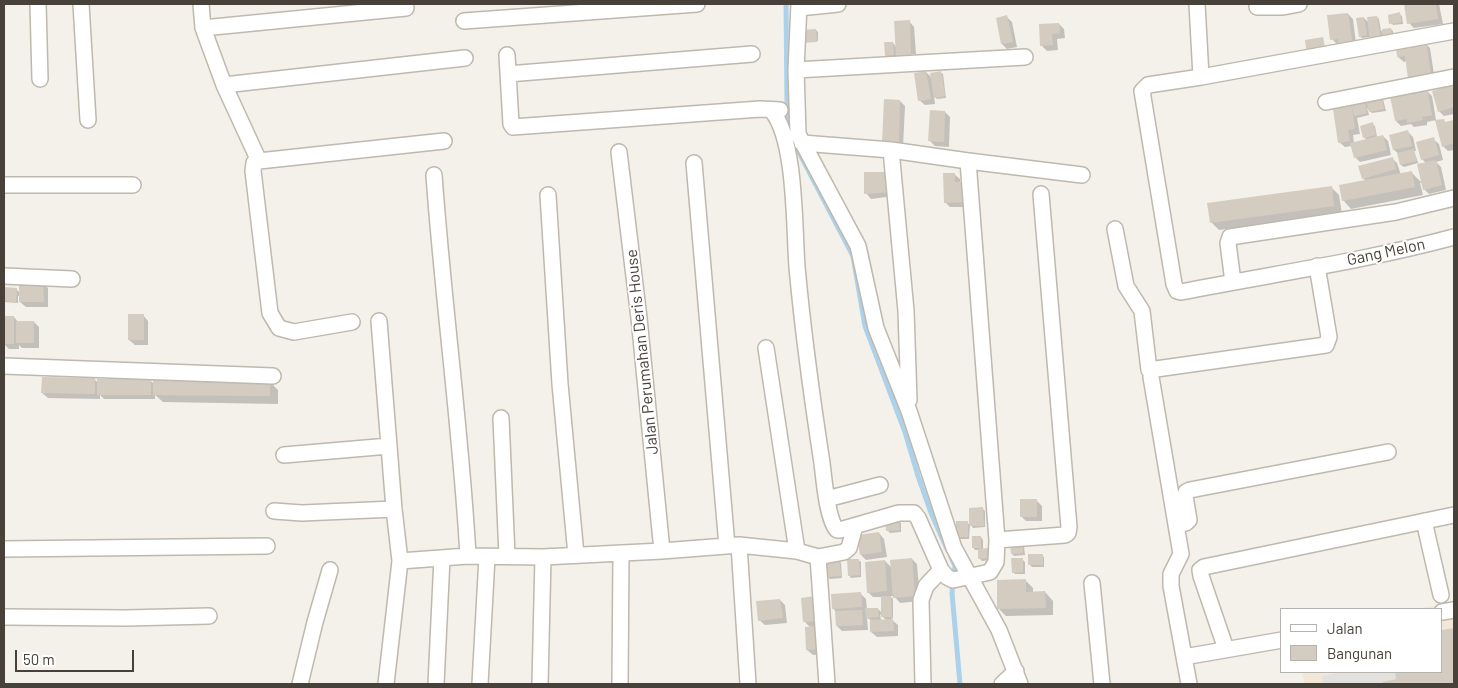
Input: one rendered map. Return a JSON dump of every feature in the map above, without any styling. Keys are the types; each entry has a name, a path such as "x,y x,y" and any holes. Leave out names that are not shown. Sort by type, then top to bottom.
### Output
{"street":[{"path":"38,4 40,79"},
{"path":"81,4 88,120"},
{"path":"201,4 203,28 224,85 259,161"},
{"path":"464,21 697,4"},
{"path":"838,4 799,6 796,70 798,134 858,246 876,328 910,411 954,548 958,576"},
{"path":"1197,4 1201,77"},
{"path":"1257,7 1283,7 1299,4"},
{"path":"203,28 406,8"},
{"name":"Gang Melon","path":"1454,31 1148,85 1143,89 1142,94 1177,291 1181,292 1317,266 1429,244 1454,237"},
{"path":"508,74 752,54"},
{"path":"507,55 511,124 518,128 760,109 796,110"},
{"path":"796,70 1026,57"},
{"path":"224,85 466,58"},
{"path":"1326,102 1454,77"},
{"path":"774,110 783,133 789,161 797,266 810,388 827,499 834,526 837,530 899,513 914,513 999,630 1018,678 1002,684"},
{"path":"352,322 294,332 279,328 270,313 253,171 254,163 444,141"},
{"path":"802,143 892,150 968,162 1082,175"},
{"path":"892,150 906,311 910,411"},
{"name":"Jalan Perumahan Deris House","path":"619,152 639,318 662,551"},
{"path":"923,684 921,600 926,586 958,576 985,574 993,569 996,562 997,540 968,162"},
{"path":"694,163 748,684"},
{"path":"434,175 439,248 463,485 468,556"},
{"path":"4,185 133,185"},
{"path":"997,540 1065,535 1068,533 1069,527 1041,194"},
{"path":"548,195 560,384 576,555"},
{"path":"1233,282 1228,244 1230,237 1396,212 1454,198"},
{"path":"1115,229 1126,286 1142,311 1149,370 1326,345 1329,337 1317,266"},
{"path":"4,276 72,279"},
{"path":"379,321 400,561 386,684"},
{"path":"766,348 797,551"},
{"path":"4,366 273,376"},
{"path":"1151,377 1181,554 1171,574 1171,586 1189,684"},
{"path":"501,418 508,556"},
{"path":"284,456 389,446"},
{"path":"1176,525 1186,523 1189,520 1185,496 1186,492 1190,490 1388,452"},
{"path":"827,499 880,485"},
{"path":"274,511 302,513 394,509"},
{"path":"1226,649 1201,576 1200,570 1204,567 1454,515"},
{"path":"1424,521 1440,595"},
{"path":"400,561 468,556 544,557 733,545 797,551 818,557 844,552 849,548 856,526"},
{"path":"4,549 267,546"},
{"path":"620,684 621,553"},
{"path":"480,684 487,557"},
{"path":"540,684 544,557"},
{"path":"818,557 827,684"},
{"path":"436,684 442,558"},
{"path":"300,684 314,622 330,570"},
{"path":"1092,582 1102,684"},
{"path":"4,617 126,618 209,616"},
{"path":"1184,657 1280,640"}],"shaded area":[{"path":"1454,602 1454,684 1305,684 1302,673 1443,673 1443,608 1421,608"},
{"path":"1338,673 1395,673 1396,679 1383,682 1383,684 1323,684 1322,676"}],"building":[{"path":"1404,4 1436,4 1438,19 1407,24"},
{"path":"1400,12 1402,22 1389,24 1388,15"},
{"path":"1348,13 1353,47 1339,49 1338,39 1330,40 1327,15"},
{"path":"1007,15 1013,42 1001,44 996,18"},
{"path":"1377,16 1381,41 1370,42 1367,17"},
{"path":"1364,17 1367,35 1359,37 1356,18"},
{"path":"910,20 911,56 896,56 894,21"},
{"path":"1059,23 1060,33 1052,34 1053,45 1040,46 1039,24"},
{"path":"1391,28 1393,39 1383,41 1382,29"},
{"path":"816,29 817,42 802,43 801,30"},
{"path":"1323,37 1326,52 1307,55 1305,40"},
{"path":"1426,41 1431,76 1408,79 1405,56 1397,57 1396,46"},
{"path":"884,42 893,42 894,55 885,56"},
{"path":"926,71 931,99 918,101 914,73"},
{"path":"941,71 945,96 934,98 930,73"},
{"path":"1452,85 1454,107 1438,112 1432,91"},
{"path":"1427,89 1432,115 1422,117 1423,120 1407,123 1407,119 1395,121 1390,96"},
{"path":"1381,95 1384,109 1369,112 1366,99"},
{"path":"1364,98 1367,113 1354,116 1351,101"},
{"path":"884,99 900,100 899,142 882,142"},
{"path":"1351,102 1355,129 1348,130 1350,141 1338,143 1333,109 1339,108 1339,104"},
{"path":"930,110 945,111 944,142 928,141"},
{"path":"1444,119 1445,122 1454,120 1454,143 1442,147 1435,120"},
{"path":"1373,122 1376,135 1363,138 1360,126"},
{"path":"1408,130 1412,146 1393,150 1389,135"},
{"path":"1383,135 1387,150 1354,158 1350,143"},
{"path":"1434,137 1439,155 1421,160 1416,142"},
{"path":"1414,149 1417,161 1400,165 1397,153"},
{"path":"1393,157 1396,169 1362,179 1358,166"},
{"path":"1436,160 1442,185 1423,190 1417,164"},
{"path":"1412,171 1415,187 1342,201 1339,185"},
{"path":"864,172 889,172 889,192 864,194"},
{"path":"943,173 955,173 955,182 962,182 963,202 944,203"},
{"path":"1332,186 1334,206 1210,223 1207,203"},
{"path":"19,282 43,282 44,302 19,302"},
{"path":"4,287 17,288 16,302 4,301"},
{"path":"128,314 144,314 144,340 128,340"},
{"path":"4,316 14,316 14,344 4,344"},
{"path":"16,321 34,321 34,343 16,343"},
{"path":"42,377 95,378 95,394 41,393"},
{"path":"97,379 151,379 151,395 97,395"},
{"path":"153,379 270,381 270,396 153,395"},
{"path":"1020,499 1037,499 1037,517 1020,517"},
{"path":"983,507 984,526 969,526 969,508"},
{"path":"899,520 900,530 886,531 885,521"},
{"path":"956,521 968,521 968,537 956,537"},
{"path":"879,532 882,552 860,555 857,535"},
{"path":"972,536 981,536 981,548 972,548"},
{"path":"1022,542 1023,553 1011,554 1010,543"},
{"path":"988,548 988,558 978,559 978,549"},
{"path":"1028,554 1043,554 1043,565 1028,565"},
{"path":"912,558 915,596 893,598 890,560"},
{"path":"1011,558 1023,558 1023,572 1012,573"},
{"path":"839,559 841,576 826,577 824,561"},
{"path":"847,559 859,559 860,575 848,576"},
{"path":"885,560 887,591 867,593 865,562"},
{"path":"1026,579 1026,592 1045,591 1046,608 997,609 997,580"},
{"path":"861,592 862,607 832,609 831,594"},
{"path":"815,596 817,621 803,622 801,598"},
{"path":"881,596 891,596 892,617 881,617"},
{"path":"780,599 783,618 758,621 756,601"},
{"path":"865,608 878,608 879,617 866,618"},
{"path":"862,610 863,625 836,626 835,611"},
{"path":"893,619 894,631 870,632 870,620"},
{"path":"818,626 819,649 806,650 805,627"},
{"path":"1454,628 1454,684 1383,684 1383,682 1396,679 1395,673 1443,673 1443,630"}],"waterway":[{"path":"786,4 787,106 791,137 853,256 865,326 905,432 931,513 947,549"},
{"path":"951,557 955,566 952,593 960,684"}]}
